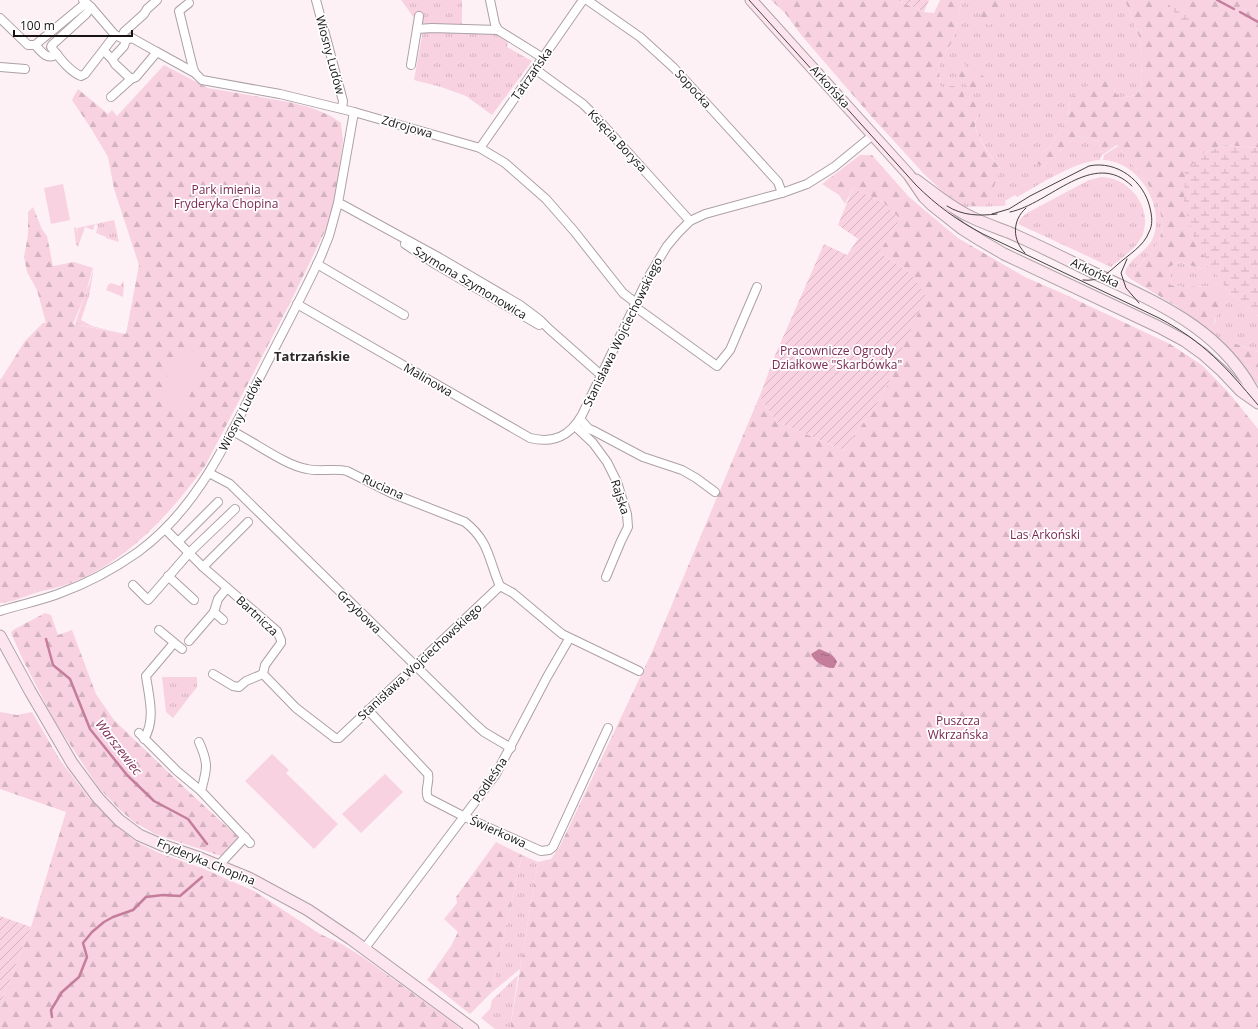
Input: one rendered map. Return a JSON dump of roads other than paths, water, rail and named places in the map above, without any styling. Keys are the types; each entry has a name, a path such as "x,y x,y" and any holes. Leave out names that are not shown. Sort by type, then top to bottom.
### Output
{"street":[{"path":"86,3 86,14 51,47 72,71 81,76 85,74 104,51 121,38 124,32 144,14 156,0"},
{"name":"Wiosny Ludów","path":"316,0 343,101 342,109"},
{"path":"490,0 495,24 498,30"},
{"name":"Tatrzańska","path":"480,148 584,0"},
{"name":"Sopocka","path":"588,0 640,37 674,68 778,182 782,194"},
{"name":"Arkońska","path":"751,0 909,175 925,198 932,205 967,232 1000,251 1160,327 1181,339 1211,360 1241,391 1258,402"},
{"path":"86,3 121,38 124,46 112,59"},
{"path":"0,18 28,45 35,44 86,3"},
{"path":"189,3 179,11 195,73"},
{"path":"411,66 419,16"},
{"path":"417,29 498,30 543,58"},
{"name":"Zdrojowa","path":"121,38 132,38 195,73 206,82 250,88 342,109 480,148 505,163 546,199 574,231 623,293 635,304 717,366 730,350 757,287"},
{"path":"35,44 45,55 53,57 57,54"},
{"path":"104,51 131,79"},
{"path":"111,97 131,79 136,77 158,52"},
{"path":"0,67 25,69"},
{"name":"Księcia Borysa","path":"535,70 583,104 690,222"},
{"name":"Wiosny Ludów","path":"0,611 60,594 99,576 138,552 165,529 185,507 210,473 297,304 329,236 338,203 354,112"},
{"name":"Stanisława Wojciechowskiego","path":"564,435 578,422 649,276 663,252 678,233 690,222 709,212 782,194 807,184 834,167 873,135"},
{"name":"Arkońska","path":"909,175 950,206 965,214 1034,244 1156,302 1184,318 1210,339 1228,357 1250,384 1258,402"},
{"name":"Szymona Szymonowica","path":"338,203 393,232 404,243 435,264 549,329 601,375"},
{"path":"317,264 404,315"},
{"name":"Malinowa","path":"297,304 530,438 548,440 564,435"},
{"path":"578,422 643,457 682,470 715,492"},
{"name":"Rajska","path":"578,422 607,462 617,482 627,514 628,527 606,578"},
{"name":"Ruciana","path":"232,431 290,463 307,470 340,469 391,493 464,522 474,530 487,547 500,586"},
{"name":"Grzybowa","path":"210,473 230,484 474,723 484,732 511,748"},
{"path":"178,542 218,502"},
{"path":"133,585 148,600 189,553 235,509"},
{"path":"203,567 248,522"},
{"name":"Bartnicza","path":"165,529 203,567 277,631 281,640 279,647 265,665 263,674"},
{"path":"168,576 194,600"},
{"path":"500,586 513,593 556,631 569,639 639,671"},
{"name":"Stanisława Wojciechowskiego","path":"263,674 300,712 332,736 339,738 465,621 500,586"},
{"path":"189,641 214,612 218,600 227,588"},
{"path":"214,612 223,620"},
{"path":"159,630 182,649"},
{"name":"Podleśna","path":"365,948 496,774 511,748 540,690 569,639"},
{"name":"Fryderyka Chopina","path":"2,643 72,763 109,811 128,828 139,835 170,848 219,865 249,878 308,910 365,948 473,1029"},
{"path":"174,643 146,676 151,716 149,730 141,736 177,771 201,791 248,840 219,865"},
{"path":"213,674 233,686 239,687 246,681 263,674"},
{"name":"Świerkowa","path":"368,710 428,774 429,780 426,794 428,798 465,817 541,851 553,848 608,728"},
{"path":"200,742 206,756 207,764 201,791"}],"water":[{"path":"819,649 834,657 837,662 834,668 824,666 817,662 813,657 811,654"}],"waterway":[{"path":"1217,0 1234,9"},
{"path":"1240,12 1258,22"},
{"name":"Warszewiec","path":"46,639 53,665 70,679 90,729 127,775 154,801 188,819 207,844"},
{"name":"Warszewiec","path":"52,1017 51,1010 62,992 79,977 87,957 83,943 92,932 113,917 133,910 146,897 163,895 180,896 202,877"}],"tram line":[{"path":"749,0 916,185 939,206 965,224 983,234 1175,327 1189,336 1213,356 1258,405"},
{"path":"992,214 1009,209 1030,196 1089,166 1110,166 1128,175 1142,189 1147,198 1152,217 1152,223 1147,237 1140,246 1102,277 1093,280 1083,280"},
{"path":"1010,212 1025,207 1087,175 1102,173 1117,176 1132,186"},
{"path":"947,206 959,212 971,214 997,214"},
{"path":"1025,253 1018,242 1015,230 1018,218 1026,208"},
{"path":"1127,259 1121,273 1126,288 1139,303"}],"district":[{"name":"Tatrzańskie","path":"312,356"}],"park label":[{"name":"Park imienia Fryderyka Chopina","path":"226,197"},
{"name":"Pracownicze Ogrody Działkowe \"Skarbówka\"","path":"837,358"},
{"name":"Las Arkoński","path":"1045,535"},
{"name":"Puszcza Wkrzańska","path":"958,728"}]}
